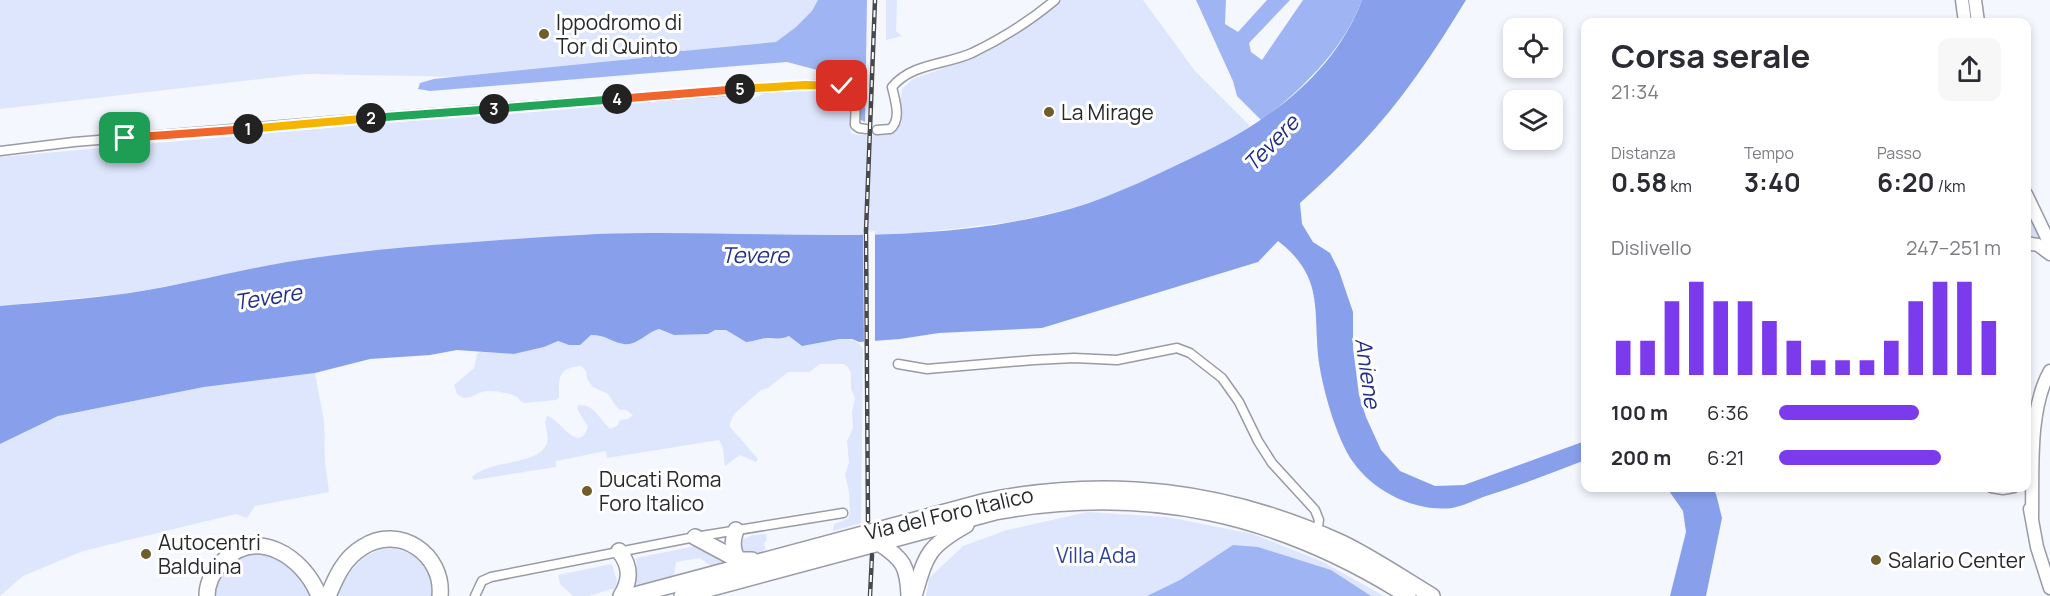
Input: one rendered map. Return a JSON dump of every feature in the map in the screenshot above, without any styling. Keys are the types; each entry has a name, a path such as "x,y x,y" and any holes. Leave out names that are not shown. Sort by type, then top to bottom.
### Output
{"highway":[{"name":"Via del Foro Italico","path":"631,596 986,501 1028,493 1092,488 1165,491 1200,497 1276,517 1317,532 1364,554 1432,596"},
{"name":"Via del Foro Italico","path":"682,596 984,515 1023,507 1083,501 1122,501 1185,508 1252,523 1291,536 1354,564 1408,596"},
{"path":"914,596 923,565 933,548 952,533 984,515"},
{"path":"736,530 733,542 738,560"},
{"path":"695,537 738,560 782,556"},
{"path":"328,596 338,573 351,556 369,543 389,540 406,543 427,554 439,575 440,596"},
{"path":"879,543 902,561 907,574 909,596"},
{"path":"207,596 210,580 222,562 239,550 257,546 275,549 291,557 307,574 319,596"},
{"path":"619,551 627,561 629,569 627,583 621,596"}],"main road":[{"path":"1962,0 1964,18"},
{"path":"1975,0 1977,18"},
{"path":"2031,199 2050,220"},
{"path":"2031,204 2050,244"},
{"path":"2031,244 2038,245 2050,254"},
{"path":"2032,517 2036,411 2041,389 2050,371"},
{"path":"2027,492 2037,547 2050,588"}],"street":[{"path":"877,130 890,129 895,125 892,87 900,78 910,71 953,60 990,44 1054,0"},
{"path":"0,151 74,142 805,85 852,88 856,95 855,125 866,129"},
{"path":"898,364 927,369 1074,358 1117,360 1177,348 1190,353 1222,378 1239,402 1272,464 1315,510 1319,520 1317,532"},
{"name":"Via del Foro Italico","path":"476,596 482,581 490,577 695,537 843,513"}],"green space":[{"name":"Ippodromo di Tor di Quinto","path":"0,0 857,0 853,50 468,77 305,74 0,109"},
{"path":"886,0 897,0 896,31 902,36 886,40"},
{"path":"1060,0 1143,0 1195,71 1251,127 1216,147 1121,192 1069,209 1011,222 916,233 848,236 587,234 419,246 290,262 131,293 0,306 0,157 519,111 734,95 754,98 765,93 802,90 845,94 849,103 852,134 880,134 897,130 902,89 913,79 981,55 1021,31"},
{"path":"2031,218 2041,241 2031,239"},
{"path":"659,329 670,334 708,334 715,330 726,330 749,342 764,338 782,339 789,336 807,344 846,339 859,344 863,349 861,523 833,531 834,524 848,519 850,512 845,474 849,463 847,441 853,428 852,412 855,398 851,389 851,373 843,364 820,364 809,372 788,372 768,388 761,390 734,414 730,427 758,459 756,462 740,455 725,466 719,440 607,458 606,451 556,461 556,467 474,480 472,477 489,468 522,460 539,453 547,443 547,416 574,437 579,438 584,435 588,427 577,409 578,405 584,405 593,410 610,429 617,426 620,420 628,419 633,415 626,410 618,409 608,394 593,387 587,379 586,371 581,366 563,372 559,398 556,400 524,403 517,397 490,391 463,398 457,394 454,385 474,368 477,354 480,352 514,354 558,341 569,345 591,335 629,344"},
{"path":"315,373 324,421 325,462 329,492 255,506 247,518 236,514 83,551 23,576 0,596 0,444 58,416 204,387"},
{"name":"Villa Ada","path":"1088,512 1167,517 1253,534 1323,562 1384,596 926,596 929,578 963,546 1007,530"},
{"path":"766,534 767,539 764,544 766,550 749,554 740,551 741,540 753,535"},
{"path":"700,545 718,555 722,564 711,566 700,558 676,562 674,576 634,587 637,571 636,558"},
{"path":"393,548 410,554 423,564 431,578 431,596 336,596 346,578 365,557 382,549"},
{"path":"251,550 289,560 312,596 213,596 218,579 226,568"},
{"path":"612,564 617,581 615,588 589,596 573,596 560,584 558,575"}],"shaded area":[{"path":"818,0 867,0 865,122 859,119 860,88 855,80 787,62 430,91 418,89 420,83 434,79 642,58 648,47 683,51 776,42 812,11"},
{"path":"1196,0 1226,0 1225,24 1238,32 1267,0 1290,0 1249,43 1251,52 1262,60 1303,0 1362,0 1344,36 1333,52 1307,81 1262,121 1237,96 1233,81"},
{"path":"1233,545 1258,547 1331,570 1371,596 1147,596 1180,580"}],"water":[{"name":"Tevere","path":"1362,0 1466,0 1430,57 1390,111 1353,152 1300,203 1302,224 1313,242 1330,253 1339,271 1353,312 1353,348 1359,395 1381,450 1400,471 1435,486 1464,485 1581,442 1581,462 1452,508 1424,507 1396,498 1384,491 1362,473 1353,462 1341,439 1322,381 1315,306 1309,279 1302,266 1278,241 1258,262 1042,328 939,333 859,342 852,339 840,339 802,346 789,336 746,342 726,330 715,330 708,334 674,335 659,329 629,344 591,335 580,345 569,345 558,341 514,354 457,350 430,355 370,359 315,373 204,387 58,416 0,444 0,306 130,293 287,262 432,245 623,233 861,235 914,233 966,229 1018,221 1070,209 1121,190 1204,152 1253,125 1298,91 1318,71 1336,49"},
{"path":"1670,492 1715,492 1716,494 1722,518 1706,596 1670,596 1686,532 1683,511"}],"pier":[{"path":"875,231 875,344 864,345 863,232"}],"railway":[{"path":"868,521 866,231 875,0"},
{"path":"870,596 872,555"}],"place":[{"name":"Ippodromo di Tor di Quinto","path":"544,34"},
{"name":"La Mirage","path":"1049,112"},
{"name":"Ducati Roma Foro Italico","path":"587,491"},
{"name":"Autocentri Balduina","path":"146,554"},
{"name":"Salario Center","path":"1876,560"}],"route":[{"path":"125,138 781,86 842,86"}],"water label":[{"name":"Aniene","path":"1368,373"}]}
